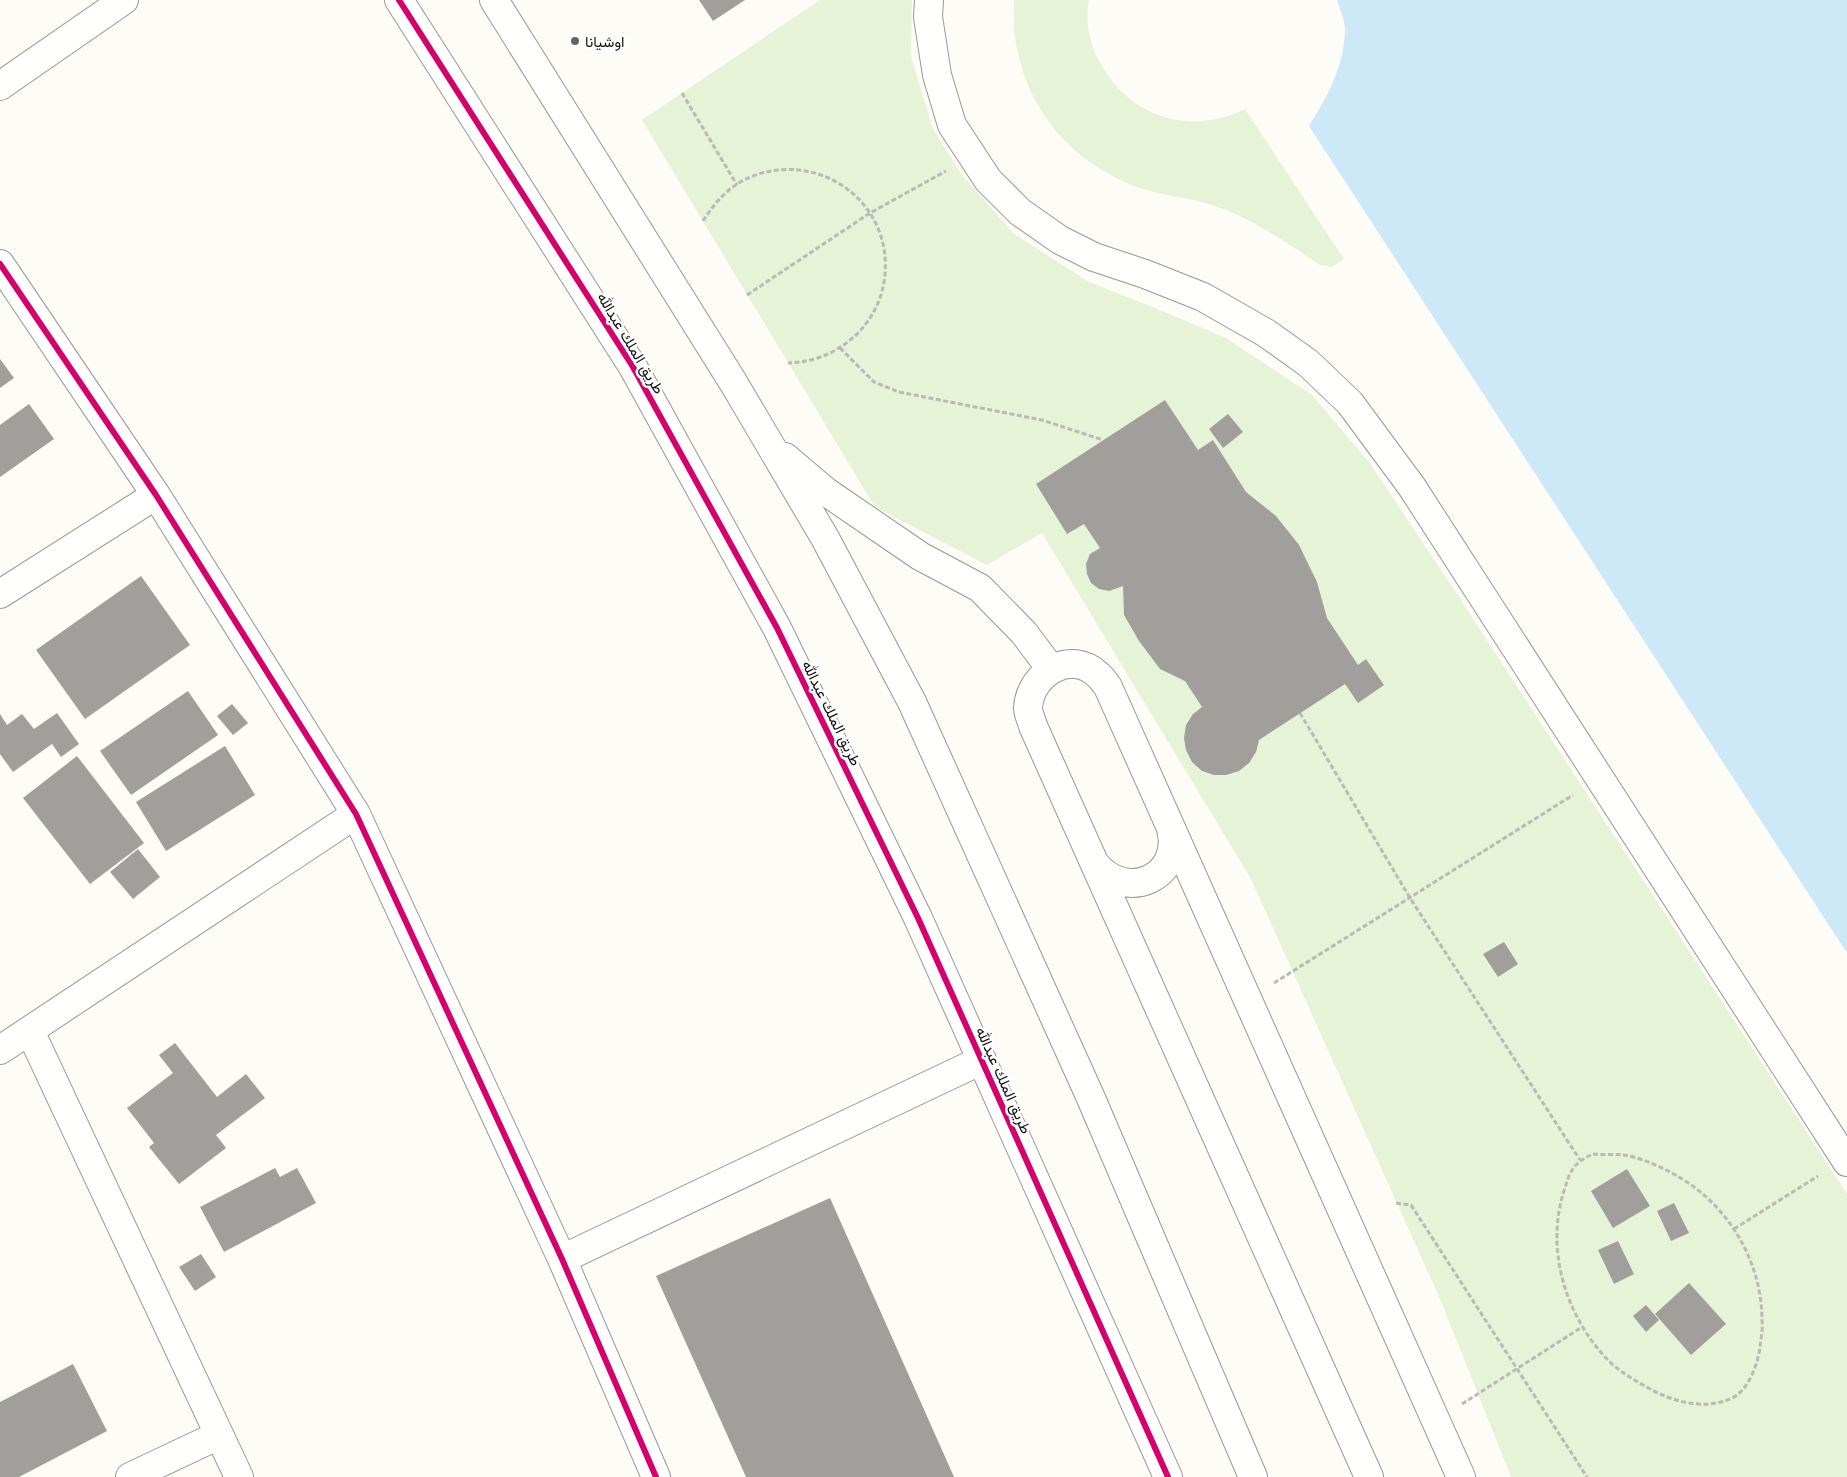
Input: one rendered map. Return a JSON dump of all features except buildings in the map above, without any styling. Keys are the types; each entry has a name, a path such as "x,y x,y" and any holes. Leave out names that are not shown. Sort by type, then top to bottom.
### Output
{"street":[{"path":"0,86 124,0"},
{"name":"طريق الملك عبدالله","path":"399,0 633,367 777,628 918,918 1168,1477"},
{"path":"494,0 728,374 825,538 912,702 1090,1096 1253,1477"},
{"path":"929,0 928,17 937,75 952,124 988,180 1020,212 1060,240 1094,257 1145,274 1203,297 1251,324 1308,363 1350,403 1412,487 1846,1160"},
{"path":"0,264 156,495 356,814 562,1259 656,1477"},
{"path":"769,443 826,491 912,550 980,588 1024,633 1051,669"},
{"path":"0,594 156,495"},
{"path":"1369,1477 1033,726 1028,710 1030,694 1038,679 1051,669 1067,664 1083,666 1098,674 1108,687 1171,828 1172,850 1175,862 1248,1000 1461,1477"},
{"path":"0,1050 356,814"},
{"path":"1093,861 1107,877 1122,884 1139,884 1154,877 1175,862"},
{"path":"30,1031 239,1477"},
{"path":"562,1259 982,1060"},
{"path":"130,1477 219,1435"}],"path":[{"path":"682,92 737,185"},
{"path":"747,295 870,213 973,157"},
{"path":"703,221 713,205 737,185 764,173 784,169 804,170 824,175 842,184 857,197 870,213 879,231 884,250 886,270 882,291 875,310 864,327 840,348 814,360 788,363"},
{"path":"840,348 874,382 899,392 1042,420 1103,440"},
{"path":"1300,713 1410,898 1580,1160"},
{"path":"1248,1000 1600,779"},
{"path":"1593,1154 1624,1155 1656,1165 1686,1180 1706,1196 1734,1229 1752,1264 1759,1288 1762,1321 1759,1354 1750,1380 1735,1397 1720,1403 1694,1405 1663,1395 1633,1380 1607,1359 1582,1327 1570,1304 1560,1272 1557,1239 1560,1205 1570,1173 1580,1160 1593,1154"},
{"path":"1734,1229 1846,1160"},
{"path":"1396,1203 1410,1205 1587,1477"},
{"path":"1436,1421 1582,1327"}],"green space":[{"path":"820,0 912,0 911,56 933,129 962,175 1014,234 1089,282 1226,338 1312,395 1369,462 1847,1194 1847,1477 1511,1477 1441,1301 1251,879 1042,533 987,565 875,507 642,120"},
{"path":"1014,0 1089,0 1087,15 1092,45 1110,79 1125,95 1142,107 1161,116 1181,121 1202,121 1224,117 1245,109 1344,259 1332,267 1320,265 1269,232 1229,211 1195,200 1134,186 1110,175 1089,161 1070,146 1054,128 1040,109 1029,87 1015,38"}],"water":[{"path":"1337,0 1847,0 1847,953 1309,126 1334,80 1342,56 1345,26"}],"cycle path":[{"path":"399,0 633,367 777,628 918,918 1168,1477"},
{"path":"0,264 156,495 356,814 562,1259 656,1477"}],"place":[{"name":"اوشيانا","path":"575,41"}]}
